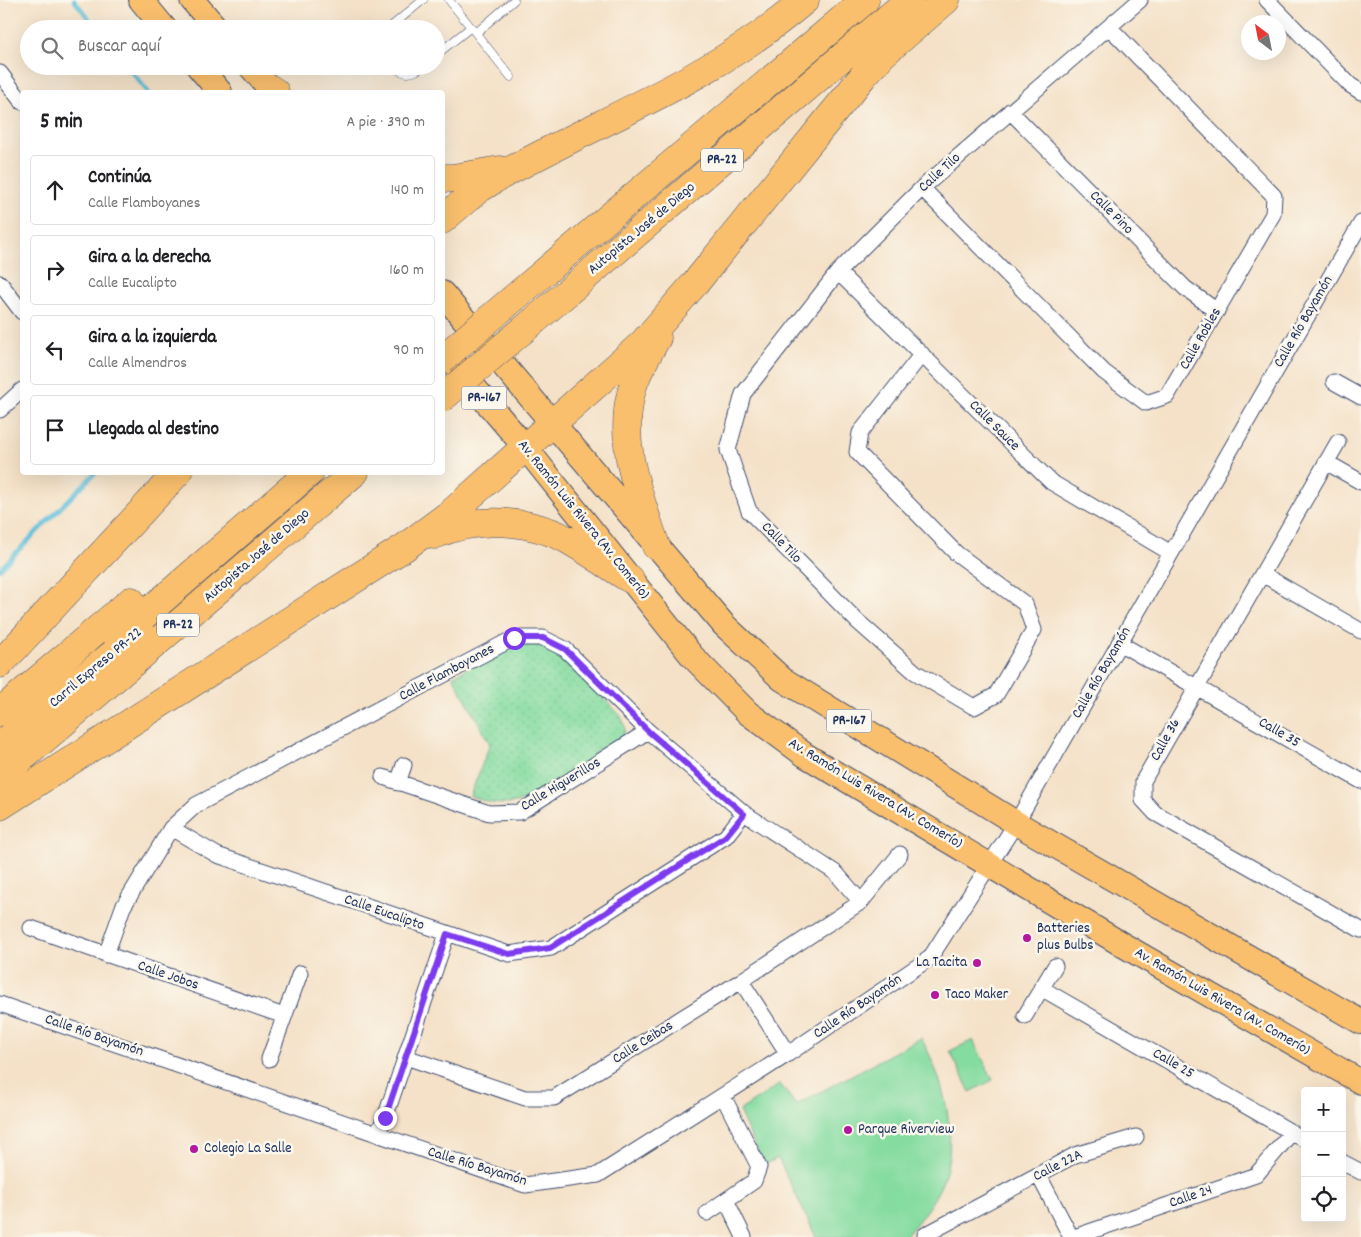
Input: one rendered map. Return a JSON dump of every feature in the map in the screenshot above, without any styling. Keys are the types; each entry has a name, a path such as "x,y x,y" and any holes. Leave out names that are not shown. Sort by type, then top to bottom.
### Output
{"highway":[{"path":"445,217 476,191 518,166 645,104 718,64 783,19 805,0"},
{"name":"Autopista José de Diego","path":"445,394 519,303 840,0"},
{"path":"445,374 519,303 866,0"},
{"path":"445,357 519,303 888,0"},
{"name":"Autopista José de Diego","path":"445,336 519,303 909,0"},
{"path":"0,806 405,547 451,513 551,422 643,343 864,74 883,54 946,0"},
{"path":"445,178 518,166"},
{"path":"656,546 635,481 628,451 626,424 633,386 671,311"},
{"path":"0,664 175,475"},
{"path":"0,712 279,475"},
{"name":"Carril Expreso PR-22","path":"0,745 78,672 307,475"},
{"name":"Carril Expreso PR-22","path":"0,745 82,681 326,475"},
{"name":"Autopista José de Diego","path":"0,777 352,475"},
{"path":"405,547 448,529 470,523 498,522 521,524 547,531 574,543 630,579"}],"main road":[{"path":"140,0 157,20"},
{"path":"192,0 209,20"},
{"path":"206,75 218,90"},
{"path":"258,75 271,90"},
{"name":"PR-167","path":"445,296 724,625 782,679 1016,823 1361,1022"},
{"name":"Av. Ramón Luis Rivera (Av. Comerío)","path":"445,354 525,447 692,656 748,713 805,754 1123,945 1361,1082"}],"street":[{"name":"Calle Tilo","path":"922,354 860,433 857,452 956,553 1025,604 1034,630 996,695 974,707 915,672 857,622 749,511 728,450 743,394 838,272 922,188 1140,0"},
{"path":"1267,0 1350,85 1361,92"},
{"name":"Calle Robles","path":"922,188 1104,372 1146,403 1167,396 1273,214 1274,196 1109,27"},
{"path":"0,74 20,99"},
{"name":"Calle Pino","path":"1010,111 1185,288 1217,311"},
{"name":"Calle Río Bayamón","path":"0,1004 525,1185 598,1175 788,1054 930,958 1016,823 1361,223"},
{"name":"Calle Sauce","path":"838,272 1052,482 1171,553"},
{"path":"0,283 20,309"},
{"path":"1334,382 1361,397"},
{"path":"0,410 20,392"},
{"name":"Calle 36","path":"1338,442 1144,781 1143,800 1155,813 1361,930"},
{"path":"1326,462 1361,482"},
{"path":"1262,574 1361,631"},
{"name":"Calle Flamboyanes","path":"106,955 123,907 171,828 196,805 514,638 543,638 565,649 648,731 744,814 836,873 861,902"},
{"name":"Calle 35","path":"1119,643 1361,780"},
{"name":"Calle Higuerillos","path":"383,777 488,813 520,812 648,731"},
{"path":"398,782 404,765"},
{"name":"Calle Eucalipto","path":"171,828 216,855 509,954 550,948 726,836 744,814"},
{"name":"Calle Ceibas","path":"406,1057 525,1098 554,1098 741,981 861,902 900,854"},
{"name":"Calle Jobos","path":"31,928 284,1016"},
{"path":"377,1134 385,1118 447,934"},
{"path":"1025,1016 1055,966"},
{"path":"270,1059 300,973"},
{"path":"741,981 788,1054"},
{"name":"Calle 25","path":"1041,988 1298,1136"},
{"path":"708,1213 754,1181 759,1167 723,1096"},
{"name":"Calle 24","path":"1073,1237 1256,1174 1298,1136"},
{"name":"Calle 22A","path":"926,1237 925,1235 1039,1176 1075,1155 1136,1137"},
{"path":"1346,1164 1361,1172"},
{"path":"1039,1176 1073,1237"},
{"path":"726,1200 744,1237"}],"lane":[{"path":"399,20 423,0"},
{"path":"449,0 511,76"},
{"path":"445,49 514,0"}],"green space":[{"path":"514,642 546,646 565,658 620,715 625,729 622,738 538,793 515,803 498,804 470,796 490,744 453,676"},
{"name":"Parque Riverview","path":"921,1038 935,1068 946,1103 950,1138 949,1155 946,1172 939,1190 923,1215 905,1237 816,1237 778,1158 764,1165 739,1111 780,1084 796,1105"},
{"path":"973,1040 993,1080 970,1092 950,1051"}],"waterway":[{"path":"74,0 90,20"},
{"path":"134,75 146,90"},
{"path":"0,569 93,475"}],"place":[{"name":"Batteries plus Bulbs","path":"1027,938"},
{"name":"La Tacita","path":"977,963"},
{"name":"Taco Maker","path":"935,995"},
{"name":"Parque Riverview","path":"848,1130"},
{"name":"Colegio La Salle","path":"194,1149"}],"route":[{"path":"385,1118 447,934 509,954 550,948 726,836 744,814 648,731 565,649 543,638 514,638"}]}
